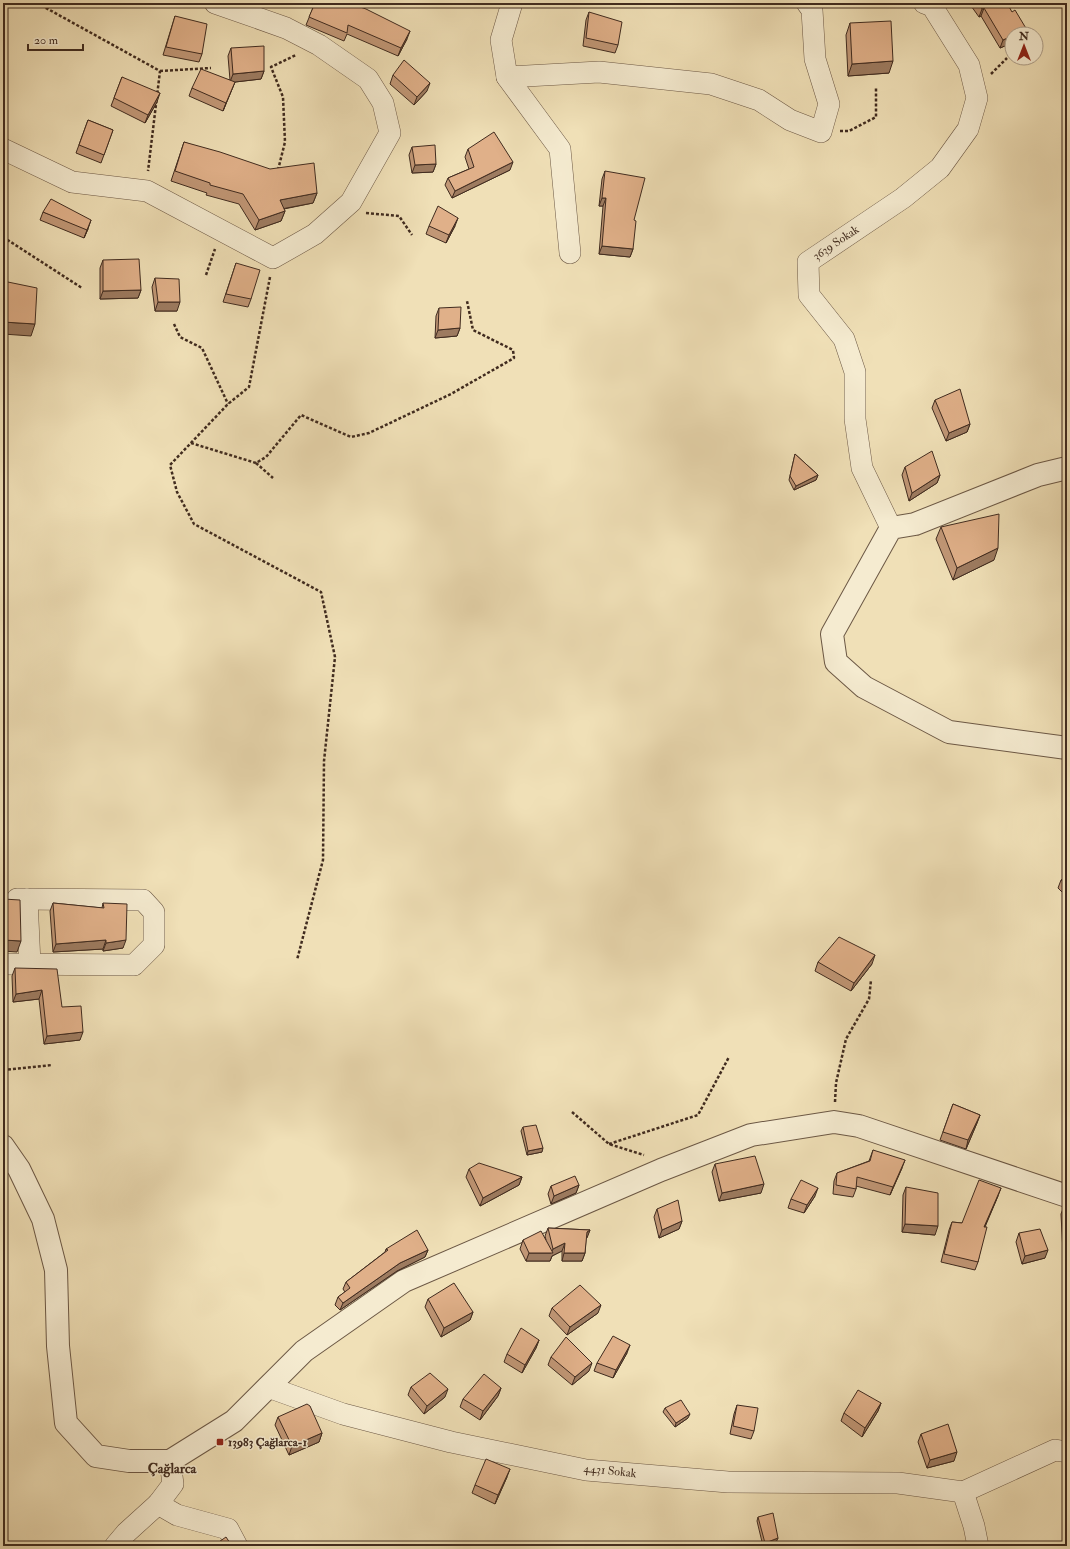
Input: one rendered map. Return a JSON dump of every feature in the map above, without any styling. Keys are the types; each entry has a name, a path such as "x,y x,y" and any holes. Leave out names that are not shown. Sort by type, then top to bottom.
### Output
{"street":[{"path":"3,149 72,182 147,191 274,258 315,234 351,202 390,133 383,103 368,79 319,45 286,28 214,3"},
{"path":"512,3 501,40 507,77 560,149 570,253"},
{"path":"507,77 599,72 711,84 759,100 790,120 821,132 829,104 815,59 812,10 807,3"},
{"name":"3639 Sokak","path":"891,528 862,468 855,419 855,372 844,339 809,294 808,262 902,198 940,168 968,129 977,98 969,65 932,6 924,3"},
{"path":"1067,468 1038,475 915,524 891,528 832,634 836,662 864,687 949,732 1067,748"},
{"path":"3,964 134,965 154,945 154,912 143,900 22,899 30,964"},
{"path":"3,1146 19,1169 44,1219 56,1270 58,1346 66,1423 96,1456 129,1461 170,1461 234,1421 304,1351 404,1281 654,1174 751,1135 834,1122 859,1126 1067,1196"},
{"name":"4431 Sokak","path":"268,1387 343,1414 451,1442 586,1470 728,1482 898,1483 963,1492"},
{"path":"978,1546 974,1526 963,1492 1055,1450 1067,1452"},
{"path":"115,1546 126,1533 158,1504 173,1484 170,1461"},
{"path":"158,1504 177,1515 228,1529 237,1546"}],"path":[{"path":"37,3 160,71 211,68"},
{"path":"276,175 285,142 283,97 271,67 319,45"},
{"path":"147,191 160,71"},
{"path":"821,132 849,131 876,117 876,87"},
{"path":"351,202 366,213 399,216 412,235"},
{"path":"206,275 221,230"},
{"path":"3,237 82,288"},
{"path":"274,258 249,387 228,404 170,465 176,492 194,524 321,592 335,657 324,761 323,860 297,960"},
{"path":"256,463 266,457 301,414 351,437 369,433 451,394 514,358 513,350 473,330 467,301"},
{"path":"174,324 180,337 202,348 228,404"},
{"path":"191,443 256,463 274,478"},
{"path":"834,1122 836,1083 846,1039 869,998 871,980"},
{"path":"609,1144 698,1115 729,1057"},
{"path":"3,1070 52,1065"},
{"path":"572,1112 609,1144 646,1156"}],"building":[{"path":"315,3 349,3 366,9 410,31 401,48 348,25 347,33 309,17"},
{"path":"978,3 1007,3 1012,12 1015,10 1025,26 1004,26 1003,40 984,8 982,9"},
{"path":"589,12 622,22 618,45 586,38"},
{"path":"175,16 207,24 202,54 166,47"},
{"path":"891,21 893,61 852,64 850,23"},
{"path":"264,46 264,71 233,74 231,48"},
{"path":"404,60 430,83 417,97 393,75"},
{"path":"201,69 235,82 226,103 192,88"},
{"path":"122,77 160,93 148,115 114,98"},
{"path":"88,120 113,130 104,155 79,145"},
{"path":"494,132 513,162 455,191 448,178 474,167 468,149"},
{"path":"184,142 220,152 270,169 314,163 317,193 280,200 285,211 259,220 243,194 210,185 210,183 175,171"},
{"path":"435,145 436,164 415,165 412,147"},
{"path":"605,171 645,178 634,220 636,221 633,249 602,246 606,198 602,198"},
{"path":"51,199 91,220 87,230 43,212"},
{"path":"438,206 458,218 449,235 429,226"},
{"path":"139,259 141,290 103,291 103,260"},
{"path":"236,263 260,270 251,299 226,294"},
{"path":"155,278 179,279 180,302 158,302"},
{"path":"3,281 37,288 35,324 3,322"},
{"path":"461,307 460,328 438,330 439,308"},
{"path":"960,389 970,424 949,433 935,400"},
{"path":"932,451 940,475 912,493 905,467"},
{"path":"795,454 818,475 796,486 790,476"},
{"path":"999,514 998,548 957,568 941,527"},
{"path":"1067,875 1067,886 1061,880"},
{"path":"3,899 20,900 21,941 3,940"},
{"path":"53,903 104,908 103,903 127,904 126,940 106,943 106,940 56,944"},
{"path":"839,937 875,955 854,983 818,962"},
{"path":"15,968 57,969 62,1007 81,1006 83,1032 47,1036 42,990 16,994"},
{"path":"953,1104 980,1115 968,1140 943,1132"},
{"path":"536,1125 543,1148 528,1151 523,1127"},
{"path":"873,1150 905,1160 893,1187 857,1177 856,1189 836,1185 837,1173 870,1161"},
{"path":"755,1156 764,1184 722,1193 715,1164"},
{"path":"479,1163 522,1177 483,1198 469,1169"},
{"path":"575,1176 579,1185 554,1196 551,1186"},
{"path":"801,1180 818,1188 807,1205 791,1199"},
{"path":"979,1180 1001,1188 984,1227 987,1227 978,1262 944,1254 952,1222 962,1223"},
{"path":"906,1187 938,1193 938,1226 905,1224"},
{"path":"678,1200 682,1221 662,1230 657,1209"},
{"path":"1064,1206 1067,1206 1067,1244 1066,1244"},
{"path":"548,1228 590,1230 587,1232 585,1253 564,1253 565,1243 553,1249"},
{"path":"1040,1229 1048,1250 1025,1256 1019,1233"},
{"path":"417,1230 428,1250 400,1263 343,1303 338,1297 350,1288 346,1282 388,1250 386,1249"},
{"path":"541,1231 553,1253 529,1253 523,1240"},
{"path":"454,1283 473,1312 444,1328 428,1299"},
{"path":"580,1285 601,1305 570,1327 552,1308"},
{"path":"521,1328 539,1340 525,1365 507,1354"},
{"path":"613,1336 630,1345 616,1370 597,1363"},
{"path":"566,1337 592,1363 575,1377 551,1357"},
{"path":"430,1373 448,1389 427,1406 411,1387"},
{"path":"484,1374 501,1388 483,1411 463,1399"},
{"path":"858,1390 881,1403 865,1428 844,1413"},
{"path":"681,1400 690,1414 676,1423 665,1408"},
{"path":"307,1404 310,1406 322,1433 292,1446 278,1417"},
{"path":"737,1405 758,1408 754,1431 733,1426"},
{"path":"948,1424 957,1452 930,1460 921,1434"},
{"path":"486,1459 510,1469 498,1495 475,1485"},
{"path":"773,1513 778,1538 765,1543 758,1517"},
{"path":"226,1537 232,1546 213,1546"}],"place":[{"name":"13983 Çağlarca-1","path":"220,1442"}],"district":[{"name":"Çağlarca","path":"172,1468"}]}
